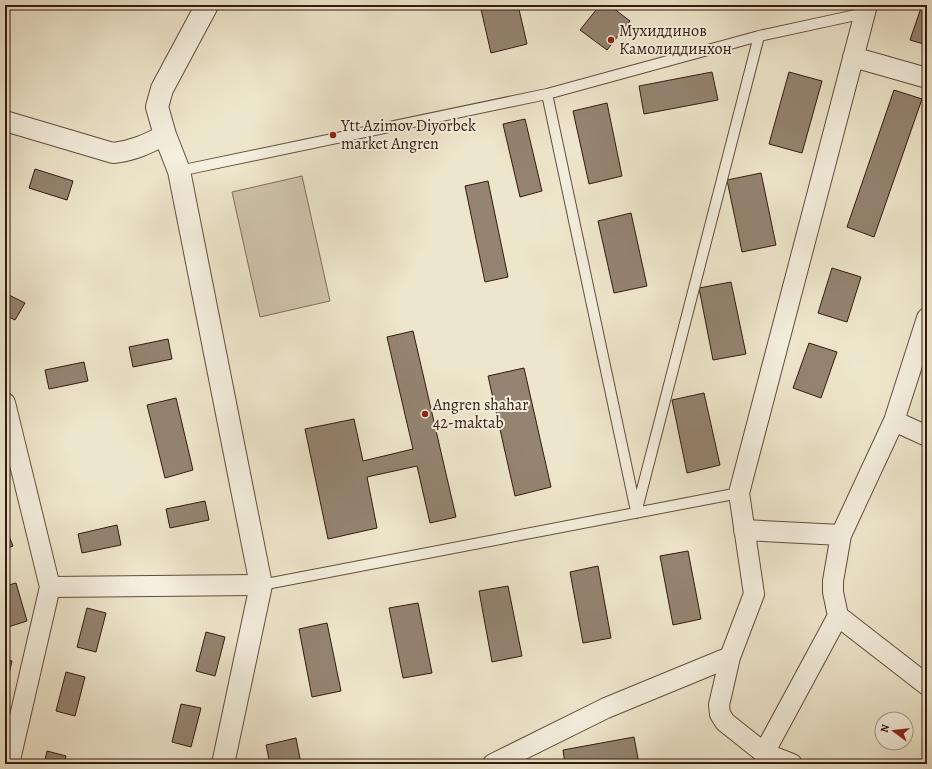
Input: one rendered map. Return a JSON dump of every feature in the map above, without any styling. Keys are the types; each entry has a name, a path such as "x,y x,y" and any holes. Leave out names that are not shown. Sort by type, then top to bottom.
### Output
{"street":[{"path":"207,5 162,89 157,107 165,135 179,171 261,585 223,764"},
{"path":"792,764 764,753 724,722 720,714 719,705 730,657 754,594 739,492 866,9"},
{"path":"854,57 927,78"},
{"path":"5,121 113,153 126,152 165,135"},
{"path":"764,753 838,616 833,592 833,581 841,535 894,421 927,318"},
{"path":"5,403 50,587 9,764"},
{"path":"894,421 927,436"},
{"path":"744,530 841,535"},
{"path":"50,587 261,585"},
{"path":"838,616 927,685"},
{"path":"493,764 606,708 730,657"}],"lane":[{"path":"179,171 548,94 759,36 866,9"},
{"path":"636,513 759,36"},
{"path":"548,94 636,513"},
{"path":"261,585 739,492"}],"shaded area":[{"path":"302,176 330,301 260,317 232,192"}],"building":[{"path":"480,5 518,5 527,44 491,53"},
{"path":"600,5 609,5 630,21 607,50 580,30"},
{"path":"922,5 927,5 927,45 910,40"},
{"path":"712,72 718,100 644,114 639,86"},
{"path":"789,72 822,81 802,153 769,144"},
{"path":"894,90 922,99 874,237 847,227"},
{"path":"607,103 622,176 589,184 573,111"},
{"path":"525,119 542,191 520,197 503,124"},
{"path":"35,169 73,181 67,200 29,188"},
{"path":"761,173 776,245 742,252 727,180"},
{"path":"488,181 508,277 485,282 465,186"},
{"path":"631,213 647,286 614,293 598,221"},
{"path":"832,268 861,277 847,322 818,313"},
{"path":"731,282 746,354 713,360 699,288"},
{"path":"5,293 25,303 15,320 5,315"},
{"path":"413,331 456,517 430,523 417,466 367,477 377,528 328,539 305,429 354,419 363,461 413,449 387,337"},
{"path":"168,339 172,359 133,367 129,347"},
{"path":"809,343 837,352 821,398 793,388"},
{"path":"84,362 88,381 49,389 45,370"},
{"path":"524,368 551,487 515,496 488,376"},
{"path":"704,393 720,465 687,473 672,400"},
{"path":"176,398 193,470 165,478 147,405"},
{"path":"205,501 209,520 170,528 166,509"},
{"path":"117,525 121,545 82,553 78,534"},
{"path":"5,526 13,546 5,549"},
{"path":"688,551 701,619 673,625 660,556"},
{"path":"598,566 611,638 583,643 570,572"},
{"path":"16,583 27,621 8,627 5,616 5,586"},
{"path":"508,586 522,656 492,662 479,591"},
{"path":"418,603 432,673 403,678 389,608"},
{"path":"87,608 106,613 96,652 77,647"},
{"path":"327,623 341,691 312,697 299,629"},
{"path":"206,632 225,637 215,676 196,671"},
{"path":"5,659 12,661 5,690"},
{"path":"66,672 85,677 75,716 56,711"},
{"path":"181,704 201,708 191,747 172,742"},
{"path":"634,737 639,764 565,764 563,750"},
{"path":"296,738 301,764 270,764 266,745"},
{"path":"47,751 66,756 64,764 44,764"}],"place":[{"name":"Мухиддинов Камолиддинхон","path":"611,40"},
{"name":"Ytt Azimov Diyorbek market Angren","path":"333,135"},
{"name":"Angren shahar 42-maktab","path":"425,414"}]}
